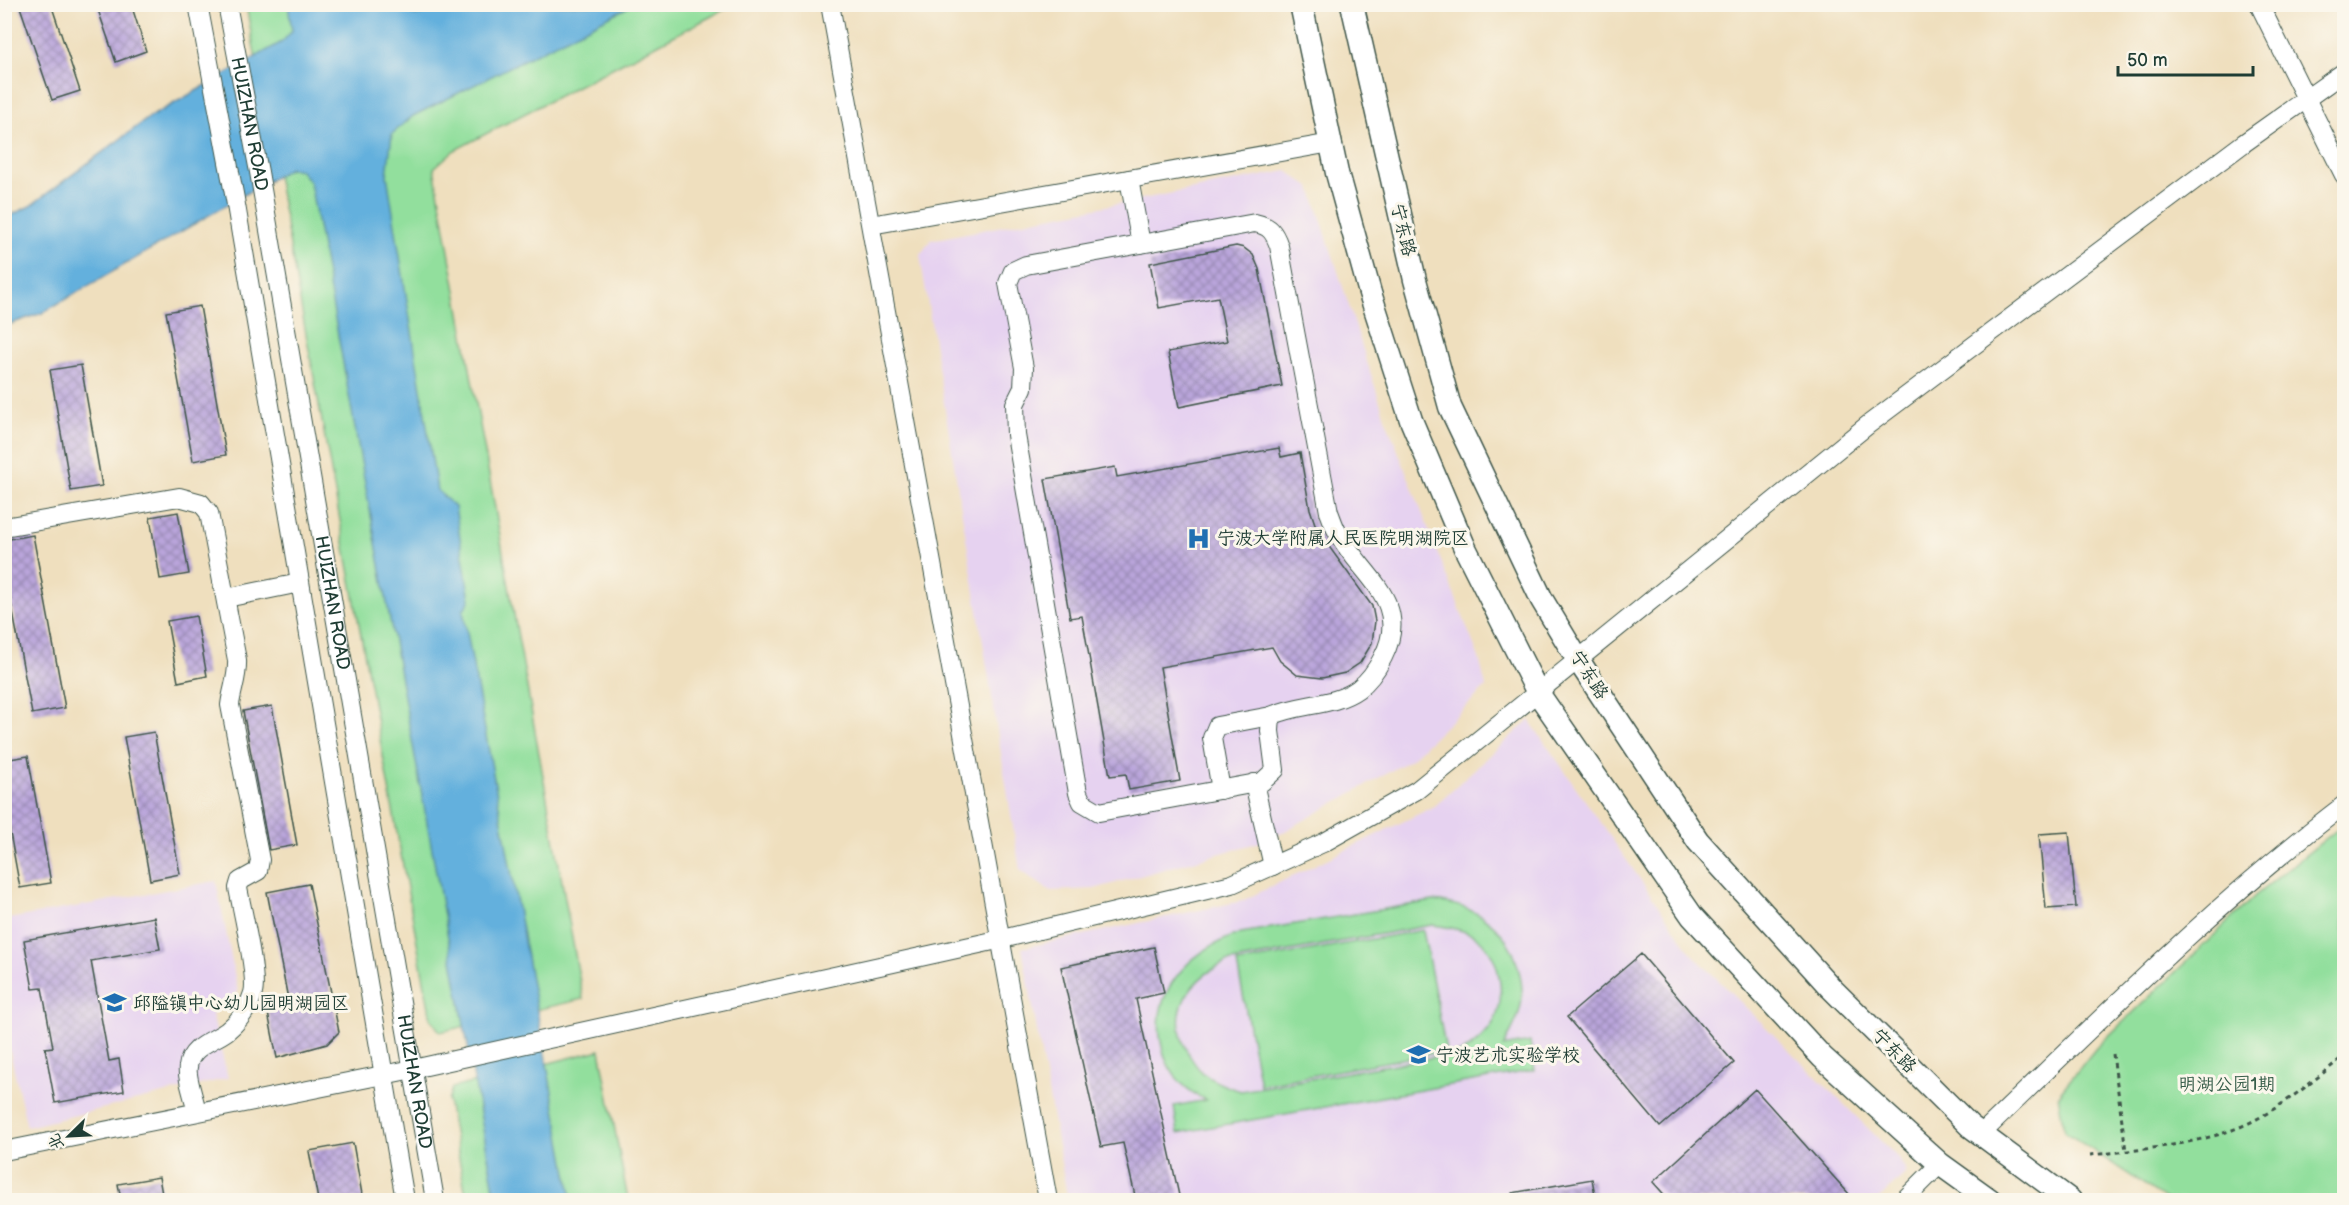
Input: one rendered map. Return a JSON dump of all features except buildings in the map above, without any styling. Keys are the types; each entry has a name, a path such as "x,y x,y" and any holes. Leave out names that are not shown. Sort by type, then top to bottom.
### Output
{"main road":[{"path":"1302,4 1331,143 1370,293 1411,420 1465,548 1538,693 1692,916 1822,1057 1940,1164 1990,1200"},
{"name":"宁东路","path":"1352,4 1413,269 1450,406 1542,600 1578,660 1698,841 1831,988 1981,1134 2070,1200"}],"street":[{"name":"HUIZHAN ROAD","path":"198,4 235,198 405,1200"},
{"name":"HUIZHAN ROAD","path":"227,4 259,172 435,1200"},
{"path":"830,4 1048,1200"},
{"path":"2259,4 2344,175"},
{"path":"4,1151 412,1070 1002,939 1232,884 1323,843 1417,790 1869,424 2344,72"},
{"path":"871,225 1331,143"},
{"path":"1129,179 1141,244"},
{"path":"1221,790 1212,738 1217,726 1325,703 1358,689 1376,670 1389,645 1392,628 1388,607 1372,578 1338,534 1329,512 1275,233 1267,225 1255,223 1026,265 1013,271 1008,283 1024,368 1023,388 1015,404 1014,424 1078,793 1082,802 1099,812 1221,790 1254,783 1262,782 1275,770 1270,731 1272,716"},
{"path":"4,527 179,497 201,503 209,513 238,673 230,705 260,860 258,872 240,881 238,888 253,970 254,991 246,1012 227,1031 203,1045 193,1054 188,1067 197,1112"},
{"path":"226,598 300,583"},
{"path":"1254,783 1273,866"},
{"path":"1981,1134 2174,950 2295,843 2344,805"},
{"path":"1904,1200 1940,1164"}],"path":[{"path":"2113,1054 2126,1151"},
{"path":"2090,1155 2182,1143 2253,1121 2281,1105 2344,1056"}],"shaded area":[{"name":"宁波大学附属人民医院明湖院区","path":"1287,171 1311,188 1385,418 1479,658 1486,687 1410,760 1271,839 1094,889 1050,891 1020,870 920,255 931,240"},
{"name":"宁波艺术实验学校","path":"1529,720 1692,954 1896,1156 1907,1172 1877,1200 1068,1200 1022,948 1242,901 1433,807"},
{"name":"邱隘镇中心幼儿园明湖园区","path":"216,881 238,992 212,1014 228,1078 27,1127 5,1029 4,920"}],"green space":[{"path":"246,5 733,5 453,151 434,168 583,999 440,1032 431,1019"},
{"name":"明湖公园1期","path":"2344,824 2344,1200 2167,1200 2064,1131 2058,1095 2096,1048 2256,895"},
{"path":"1433,901 1462,907 1475,913 1487,920 1506,940 1521,978 1520,1009 1503,1047 1530,1042 1535,1070 1178,1133 1174,1106 1206,1100 1180,1082 1167,1062 1160,1032 1161,1012 1166,994 1188,963 1204,951 1241,933","holes":["1432,925 1461,930 1477,938 1492,955 1499,978 1500,1002 1493,1023 1480,1039 1463,1052 1241,1091 1207,1076 1187,1051 1179,1023 1185,998 1202,977 1227,962"]},
{"path":"1423,930 1446,1051 1260,1085 1237,963"},
{"path":"600,1050 628,1200 467,1200 448,1101 452,1088"}],"water":[{"path":"288,5 389,5 417,15 446,5 632,5 413,116 392,134 387,175 437,490 455,507 470,600 463,611 572,1200 496,1200 310,182 300,170 290,168 42,313 5,326 5,218 30,206 150,117 282,42 292,31"}],"place":[{"name":"宁波大学附属人民医院明湖院区","path":"1199,538"},
{"name":"邱隘镇中心幼儿园明湖园区","path":"115,1003"},
{"name":"宁波艺术实验学校","path":"1418,1055"}]}
